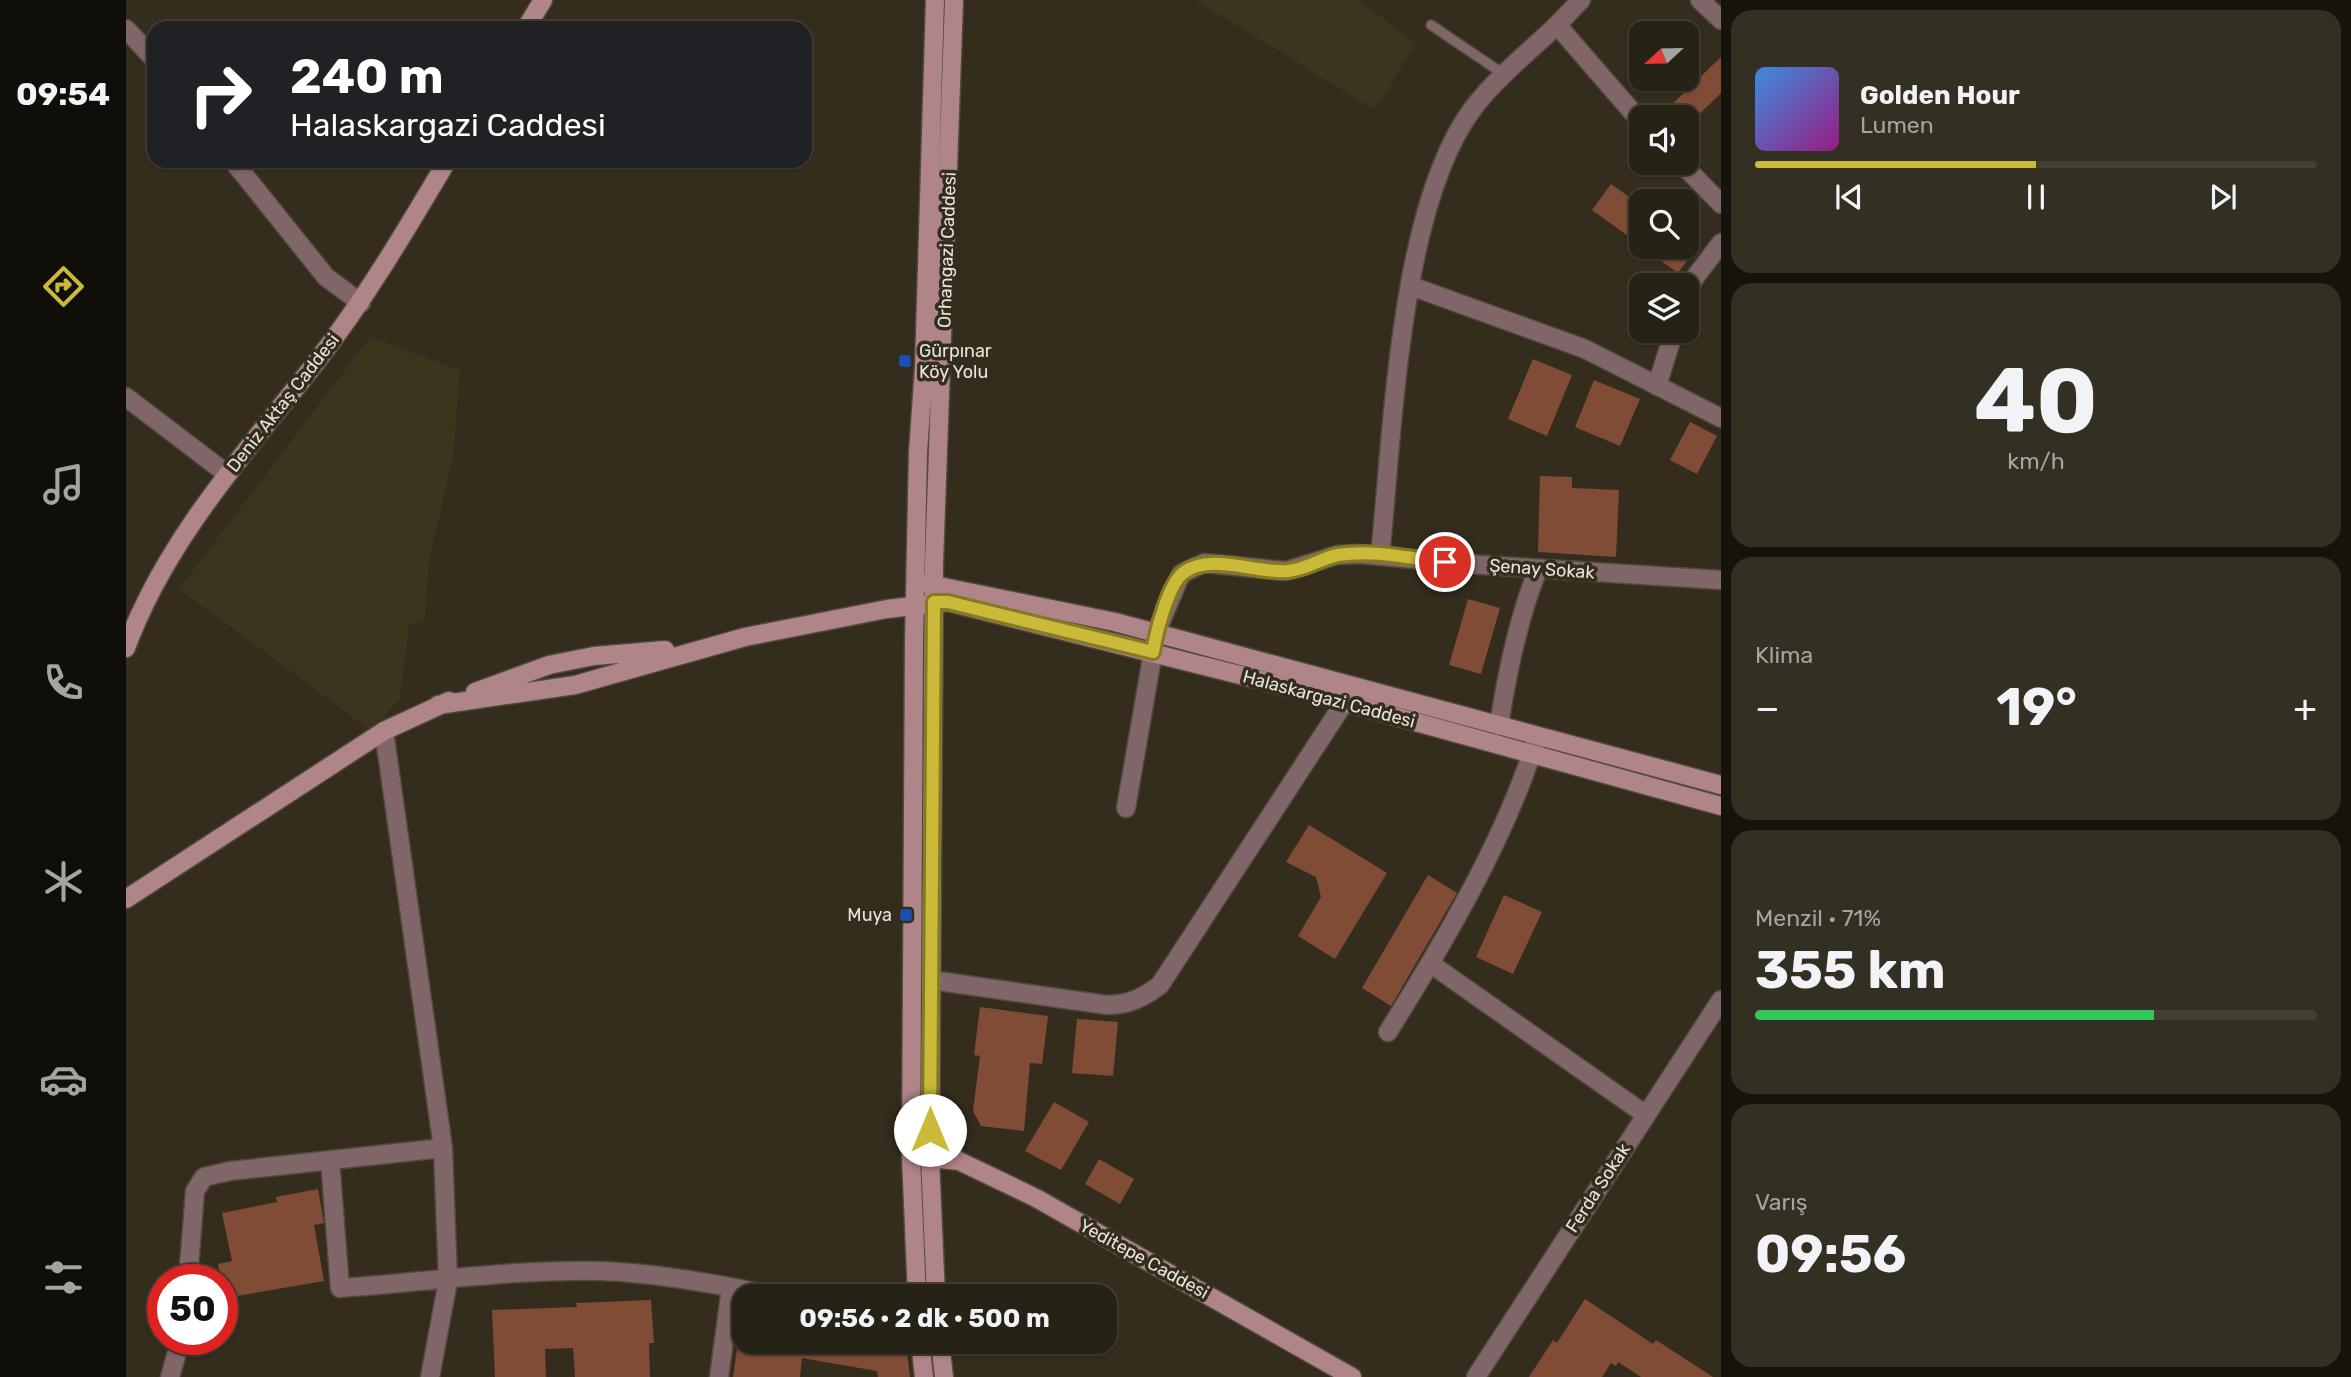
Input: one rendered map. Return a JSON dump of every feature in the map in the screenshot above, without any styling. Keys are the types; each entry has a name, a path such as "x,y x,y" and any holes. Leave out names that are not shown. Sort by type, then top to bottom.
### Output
{"main road":[{"path":"530,21 543,0"},
{"path":"935,3 954,3"},
{"name":"Orhangazi Caddesi","path":"925,603 916,583 918,452 924,367 935,3"},
{"name":"Orhangazi Caddesi","path":"925,603 935,584 936,454 943,372 954,3"},
{"name":"Deniz Aktaş Caddesi","path":"126,648 159,577 227,474 361,303 443,168"},
{"path":"928,227 947,231"},
{"path":"926,300 945,303"},
{"path":"924,367 943,372"},
{"path":"918,452 936,454"},
{"path":"916,583 935,584 1156,632 1721,785"},
{"name":"Halaskargazi Caddesi","path":"126,899 384,731 438,705 575,685 704,647 925,603 948,602 1153,652 1721,806"},
{"path":"925,603 933,841 930,1158 935,1284"},
{"path":"915,1284 911,1074 914,841 925,603"},
{"path":"1153,652 1156,632"},
{"path":"1344,703 1356,686"},
{"path":"914,841 933,841"},
{"path":"913,978 931,980"},
{"path":"911,1074 931,1075"},
{"name":"Yeditepe Caddesi","path":"930,1158 959,1161 1036,1198 1352,1377"},
{"path":"913,1223 932,1223"},
{"path":"921,1354 924,1377"},
{"path":"941,1354 944,1377"}],"street":[{"path":"1380,556 1404,322 1427,207 1445,160 1474,107 1581,0"},
{"path":"1700,0 1721,20"},
{"path":"1557,24 1629,107"},
{"path":"126,29 147,52"},
{"path":"239,168 326,277 361,303"},
{"path":"1693,175 1721,204"},
{"path":"1698,273 1721,243"},
{"path":"1411,286 1584,349 1721,418"},
{"path":"1657,386 1670,343"},
{"path":"126,397 227,474"},
{"name":"Şenay Sokak","path":"1156,632 1181,574 1204,563 1286,571 1337,555 1380,556 1721,580"},
{"path":"1499,726 1507,672 1526,599 1538,569"},
{"path":"1126,808 1153,652"},
{"path":"931,980 1107,1006 1129,1003 1150,993 1160,985 1344,703"},
{"path":"384,731 443,1148 448,1281 430,1377"},
{"path":"1388,1032 1431,964 1498,833 1537,736"},
{"path":"1431,964 1646,1115"},
{"name":"Ferda Sokak","path":"1476,1377 1721,1000"},
{"path":"189,1264 195,1191 204,1177 230,1171 443,1148"},
{"path":"330,1160 340,1288 448,1281 490,1274 604,1271 731,1287 719,1377"},
{"path":"170,1377 176,1355"}],"lane":[{"path":"1431,25 1506,75"}],"shaded area":[{"path":"1195,0 1359,0 1416,44 1375,110"},
{"path":"370,337 460,370 453,457 429,560 425,620 409,626 400,699 370,730 179,589"}],"building":[{"path":"1721,57 1721,93 1699,114 1699,105 1671,105 1686,91 1699,91 1699,78"},
{"path":"1611,184 1629,197 1629,237 1592,210"},
{"path":"1659,259 1688,259 1678,273"},
{"path":"1533,359 1572,375 1547,436 1508,419"},
{"path":"1594,380 1640,399 1620,446 1575,427"},
{"path":"1690,422 1717,436 1697,474 1670,460"},
{"path":"1540,476 1572,477 1572,488 1619,490 1616,557 1538,552"},
{"path":"1468,599 1500,608 1481,674 1449,665"},
{"path":"1309,825 1387,873 1335,959 1298,936 1321,897 1316,877 1286,862"},
{"path":"1428,875 1457,893 1391,1006 1362,988"},
{"path":"1504,895 1542,912 1513,974 1476,957"},
{"path":"980,1007 1048,1016 1042,1064 1030,1063 1024,1131 981,1126 973,1111 980,1056 974,1055"},
{"path":"1077,1019 1118,1022 1113,1076 1072,1073"},
{"path":"1054,1102 1089,1122 1061,1170 1025,1151"},
{"path":"1099,1159 1134,1179 1120,1204 1085,1184"},
{"path":"318,1189 324,1223 314,1225 324,1281 238,1296 238,1264 218,1264 232,1261 222,1213 277,1202 276,1197"},
{"path":"1585,1299 1653,1344 1656,1340 1713,1377 1641,1377 1618,1362 1616,1366 1611,1363 1602,1377 1529,1377 1553,1340 1557,1343"},
{"path":"651,1300 654,1343 649,1343 650,1377 575,1377 573,1348 545,1349 546,1377 495,1377 492,1310 577,1307 576,1303"},
{"path":"736,1354 907,1354 910,1377 878,1377 877,1371 802,1358 800,1377 733,1377"}],"place":[{"name":"Gürpınar Köy Yolu","path":"905,361"},
{"name":"Muya","path":"906,915"}],"route":[{"path":"930,1130 934,602 948,602 1153,652 1156,632 1181,574 1204,563 1286,571 1337,555 1360,554 1445,562"}]}
